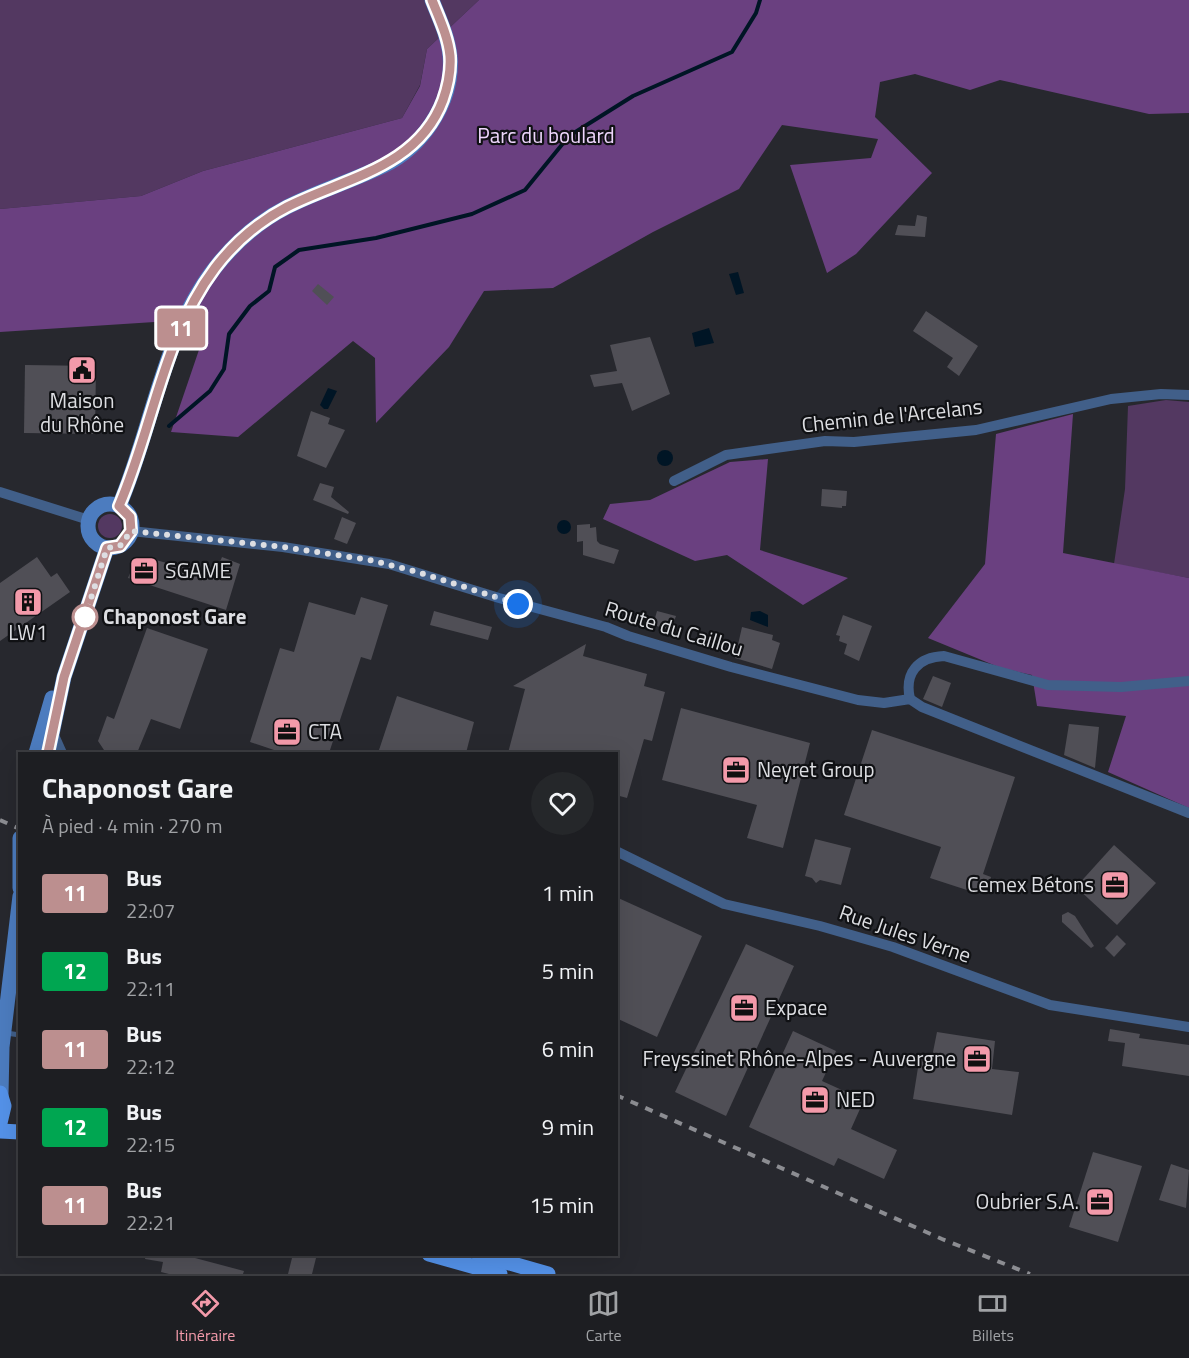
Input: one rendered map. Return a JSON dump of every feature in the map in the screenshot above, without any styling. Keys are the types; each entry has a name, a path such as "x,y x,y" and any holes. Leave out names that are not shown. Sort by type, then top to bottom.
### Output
{"main road":[{"path":"119,506 177,337 197,294 218,264 237,243 280,211 392,161 412,146 434,119 447,89 450,57 447,40 432,0"},
{"path":"112,504 119,506 130,517 131,531 120,546 107,548 92,539 89,520 98,508 112,504"},
{"path":"48,752 64,677 107,548"},
{"path":"36,752 53,696 64,677"},
{"path":"0,1123 18,917"},
{"path":"2,1098 18,1113"},
{"path":"0,1131 18,1132"},
{"path":"436,1256 500,1274"},
{"path":"485,1256 548,1274"}],"street":[{"name":"Chemin de l'Arcelans","path":"674,481 726,455 825,441 854,442 976,430 1111,399 1161,394 1189,395"},
{"path":"0,492 89,520"},
{"name":"Route du Caillou","path":"131,531 318,552 389,564 499,598 606,627 731,668 872,702 910,699"},
{"path":"1189,681 1121,687 1048,685 944,656 930,656 918,662 911,672 908,688 910,699 922,707 1189,813"},
{"path":"53,733 62,752"},
{"name":"Rue Jules Verne","path":"618,852 724,904 820,926 893,947 1050,1005 1189,1027"}],"shaded area":[{"path":"0,0 479,0 427,49 420,85 402,118 203,171 141,196 0,209"},
{"path":"1166,400 1189,402 1189,578 1114,564 1125,489 1128,406"},
{"path":"110,514 119,517 122,526 119,535 110,538 101,535 98,526 101,517"}],"green space":[{"name":"Parc du boulard","path":"479,0 1189,0 1189,113 1149,114 1000,80 970,90 915,74 880,82 875,117 932,173 856,254 827,273 790,165 871,158 878,139 782,125 739,189 653,232 553,288 484,291 449,347 376,423 375,358 353,341 238,437 171,432 202,341 170,321 0,332 0,209 141,196 203,171 402,118 420,86 427,49"},
{"path":"1073,414 1063,553 1189,578 1189,808 1108,772 1126,716 1037,706 1032,675 1001,668 928,638 985,564 996,434"},
{"path":"768,459 760,550 848,578 803,605 727,555 695,561 603,519 610,504 650,500 730,462"}],"water":[{"path":"738,272 744,293 736,295 729,274"},
{"path":"709,328 714,343 695,347 692,333"},
{"path":"328,388 337,391 328,409 324,409 320,405"},
{"path":"665,450 673,458 665,466 657,458"},
{"path":"564,520 569,522 571,527 569,532 564,534 559,532 557,527 559,522"},
{"path":"760,611 768,615 768,627 750,620 751,612"}],"building":[{"path":"917,215 927,217 925,237 895,235 898,225 915,226"},
{"path":"318,284 334,297 327,305 312,291"},
{"path":"926,311 978,346 959,376 947,367 953,358 913,331"},
{"path":"650,337 670,394 632,411 622,383 594,387 590,375 617,371 610,345"},
{"path":"25,365 96,366 95,434 24,433"},
{"path":"311,411 330,418 328,424 345,430 326,468 297,456"},
{"path":"320,483 334,487 331,497 349,512 348,514 313,500"},
{"path":"822,489 847,491 846,506 842,508 821,506"},
{"path":"342,517 356,523 347,544 334,539"},
{"path":"590,524 590,528 596,527 597,541 600,544 619,550 614,564 583,555 583,541 577,542 577,525"},
{"name":"LW1","path":"37,557 51,577 57,573 70,592 0,641 0,583"},
{"path":"145,557 214,576 222,557 240,564 226,610 128,578 134,563 142,566"},
{"path":"361,597 388,605 371,660 361,657 329,752 273,752 274,750 250,742 280,648 294,652 309,602 355,615"},
{"path":"434,611 492,627 488,640 430,625"},
{"path":"657,611 676,616 671,630 653,625"},
{"path":"843,615 872,626 859,661 844,654 847,644 839,641 840,636 836,635"},
{"path":"742,627 773,635 772,640 780,643 772,669 735,658"},
{"path":"147,628 208,649 180,729 151,719 137,752 105,752 98,741 107,716 114,719"},
{"path":"586,644 583,656 647,674 644,686 665,692 652,741 644,739 627,798 618,796 618,752 508,752 525,689 513,686"},
{"path":"933,676 951,683 942,707 923,699"},
{"path":"397,696 474,722 466,752 378,752"},
{"path":"681,708 810,743 783,848 747,838 757,805 662,780"},
{"path":"1069,724 1099,727 1095,768 1064,755"},
{"path":"872,730 1015,777 983,874 991,877 985,889 973,892 930,878 941,847 844,815"},
{"path":"815,839 851,848 841,885 820,880 816,883 812,878 805,876"},
{"path":"1114,845 1156,883 1117,925 1076,887"},
{"path":"618,898 702,936 657,1037 618,1019"},
{"path":"1068,912 1075,916 1094,946 1091,948 1062,922 1062,915"},
{"path":"1117,935 1126,944 1114,957 1105,948"},
{"path":"746,944 794,966 726,1116 675,1092"},
{"path":"1110,1029 1140,1034 1139,1038 1189,1045 1189,1076 1122,1066 1125,1043 1108,1041"},
{"path":"793,1031 836,1051 822,1081 864,1100 851,1129 897,1150 884,1179 838,1158 834,1166 749,1127"},
{"path":"937,1032 995,1041 992,1069 1019,1072 1012,1115 913,1099 920,1055 932,1057"},
{"path":"1093,1152 1142,1166 1118,1242 1069,1227"},
{"path":"1171,1164 1189,1170 1186,1208 1159,1200"},
{"path":"146,1256 188,1256 244,1271 243,1274 169,1274 161,1272 163,1262 145,1259"},
{"path":"292,1256 316,1256 312,1274 288,1274"}],"waterway":[{"path":"169,426 210,391 224,369 229,334 250,306 269,291 275,267 299,250 376,238 472,214 525,190 569,136 633,96 732,52 756,13 760,0"}],"railway":[{"path":"0,820 18,828"},
{"path":"618,1096 942,1239 1030,1274"}],"bus line":[{"name":"11","path":"48,752 60,706 64,677 107,548 120,546 129,537 131,531 130,517 119,506 172,351 197,294 218,264 237,243 266,219 287,207 384,166 412,146 426,131 441,105 450,72 447,40 432,0"}],"place":[{"name":"Maison du Rhône","path":"82,370"},
{"name":"SGAME","path":"144,571"},
{"name":"LW1","path":"28,602"},
{"name":"Chaponost Gare","path":"85,617"},
{"name":"CTA","path":"287,732"},
{"name":"Neyret Group","path":"736,770"},
{"name":"Cemex Bétons","path":"1115,885"},
{"name":"Expace","path":"744,1008"},
{"name":"Freyssinet Rhône-Alpes - Auvergne","path":"977,1059"},
{"name":"NED","path":"815,1100"},
{"name":"Oubrier S.A.","path":"1100,1202"}],"route":[{"path":"85,617 107,548 120,546 129,537 131,531 149,535 283,547 370,560 414,571 518,604"}]}
